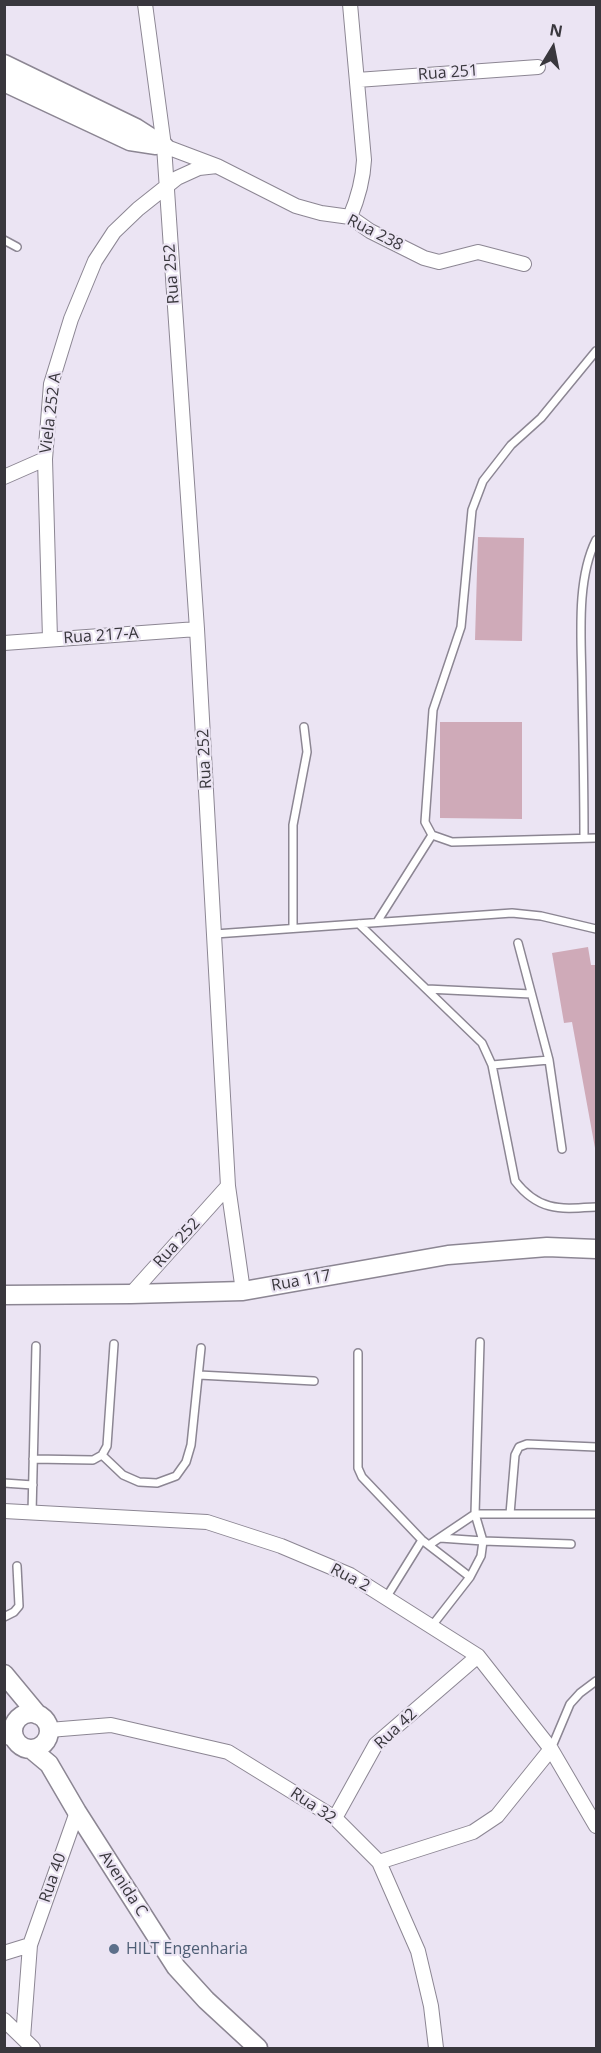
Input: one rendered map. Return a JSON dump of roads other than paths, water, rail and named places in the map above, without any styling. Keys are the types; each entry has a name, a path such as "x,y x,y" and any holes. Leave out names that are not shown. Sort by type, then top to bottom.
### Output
{"street":[{"name":"Rua 252","path":"131,1294 228,1186 197,629 164,146 145,4"},
{"path":"350,4 364,160 363,180 350,217"},
{"name":"Rua 238","path":"4,64 136,128 164,146"},
{"name":"Rua 251","path":"357,80 538,67"},
{"name":"Rua 238","path":"4,82 130,141 164,146 218,166 296,206 321,213 350,217 370,231 424,258 439,262 478,252 524,264"},
{"path":"166,188 188,172 218,166"},
{"name":"Viela 252 A","path":"50,639 45,459 51,384 71,319 94,261 114,232 138,209 166,188"},
{"path":"4,477 45,459"},
{"name":"Rua 217-A","path":"4,643 197,629"},
{"path":"228,1186 243,1291"},
{"name":"Rua 117","path":"4,1295 243,1291 448,1255 547,1247 597,1249"},
{"name":"Rua 2","path":"4,1511 207,1522 281,1546 350,1575 478,1656 551,1749 597,1826"},
{"name":"Rua 42","path":"335,1818 376,1744 478,1656"},
{"path":"6,1676 45,1721 42,1740 25,1748 11,1730 6,1676"},
{"path":"11,1730 24,1715 38,1715"},
{"name":"Rua 32","path":"42,1740 111,1725 228,1752 335,1818 379,1862 418,1951 431,2006 436,2049"},
{"name":"Avenida C","path":"42,1740 49,1764 77,1812 176,1967 206,2000 258,2049"},
{"path":"379,1862 473,1832 497,1816 551,1749"},
{"name":"Rua 40","path":"23,2038 30,1945 77,1812"},
{"path":"4,1953 30,1945"},
{"path":"4,2020 33,2049"}],"lane":[{"path":"4,240 17,247"},
{"path":"597,351 542,418 511,444 483,481 472,510 461,627 433,710 425,822 432,835 452,842 597,838"},
{"path":"584,837 581,626 584,584 592,549 597,540"},
{"path":"292,928 292,825 307,752 304,727"},
{"path":"377,922 432,835"},
{"path":"215,934 512,913 541,916 597,929"},
{"path":"359,924 482,1043 492,1065 515,1181 525,1195 542,1205 562,1209 597,1207"},
{"path":"518,943 549,1060 562,1149"},
{"path":"427,989 531,994"},
{"path":"492,1065 549,1060"},
{"path":"431,1627 470,1577 482,1556 483,1541 475,1514 480,1342"},
{"path":"33,1459 93,1460 102,1455 107,1446 114,1344"},
{"path":"32,1513 36,1346"},
{"path":"102,1455 123,1475 139,1482 157,1483 176,1476 186,1462 192,1445 201,1348"},
{"path":"358,1353 358,1468 362,1477 422,1540 470,1577"},
{"path":"199,1375 314,1381"},
{"path":"510,1514 515,1455 519,1447 527,1444 597,1447"},
{"path":"4,1483 33,1485"},
{"path":"429,1545 475,1514 597,1514"},
{"path":"440,1538 571,1544"},
{"path":"386,1598 422,1540"},
{"path":"4,1617 14,1612 19,1606 17,1566"},
{"path":"551,1749 570,1704 597,1680"}],"place":[{"name":"HILT Engenharia","path":"114,1949"}]}
